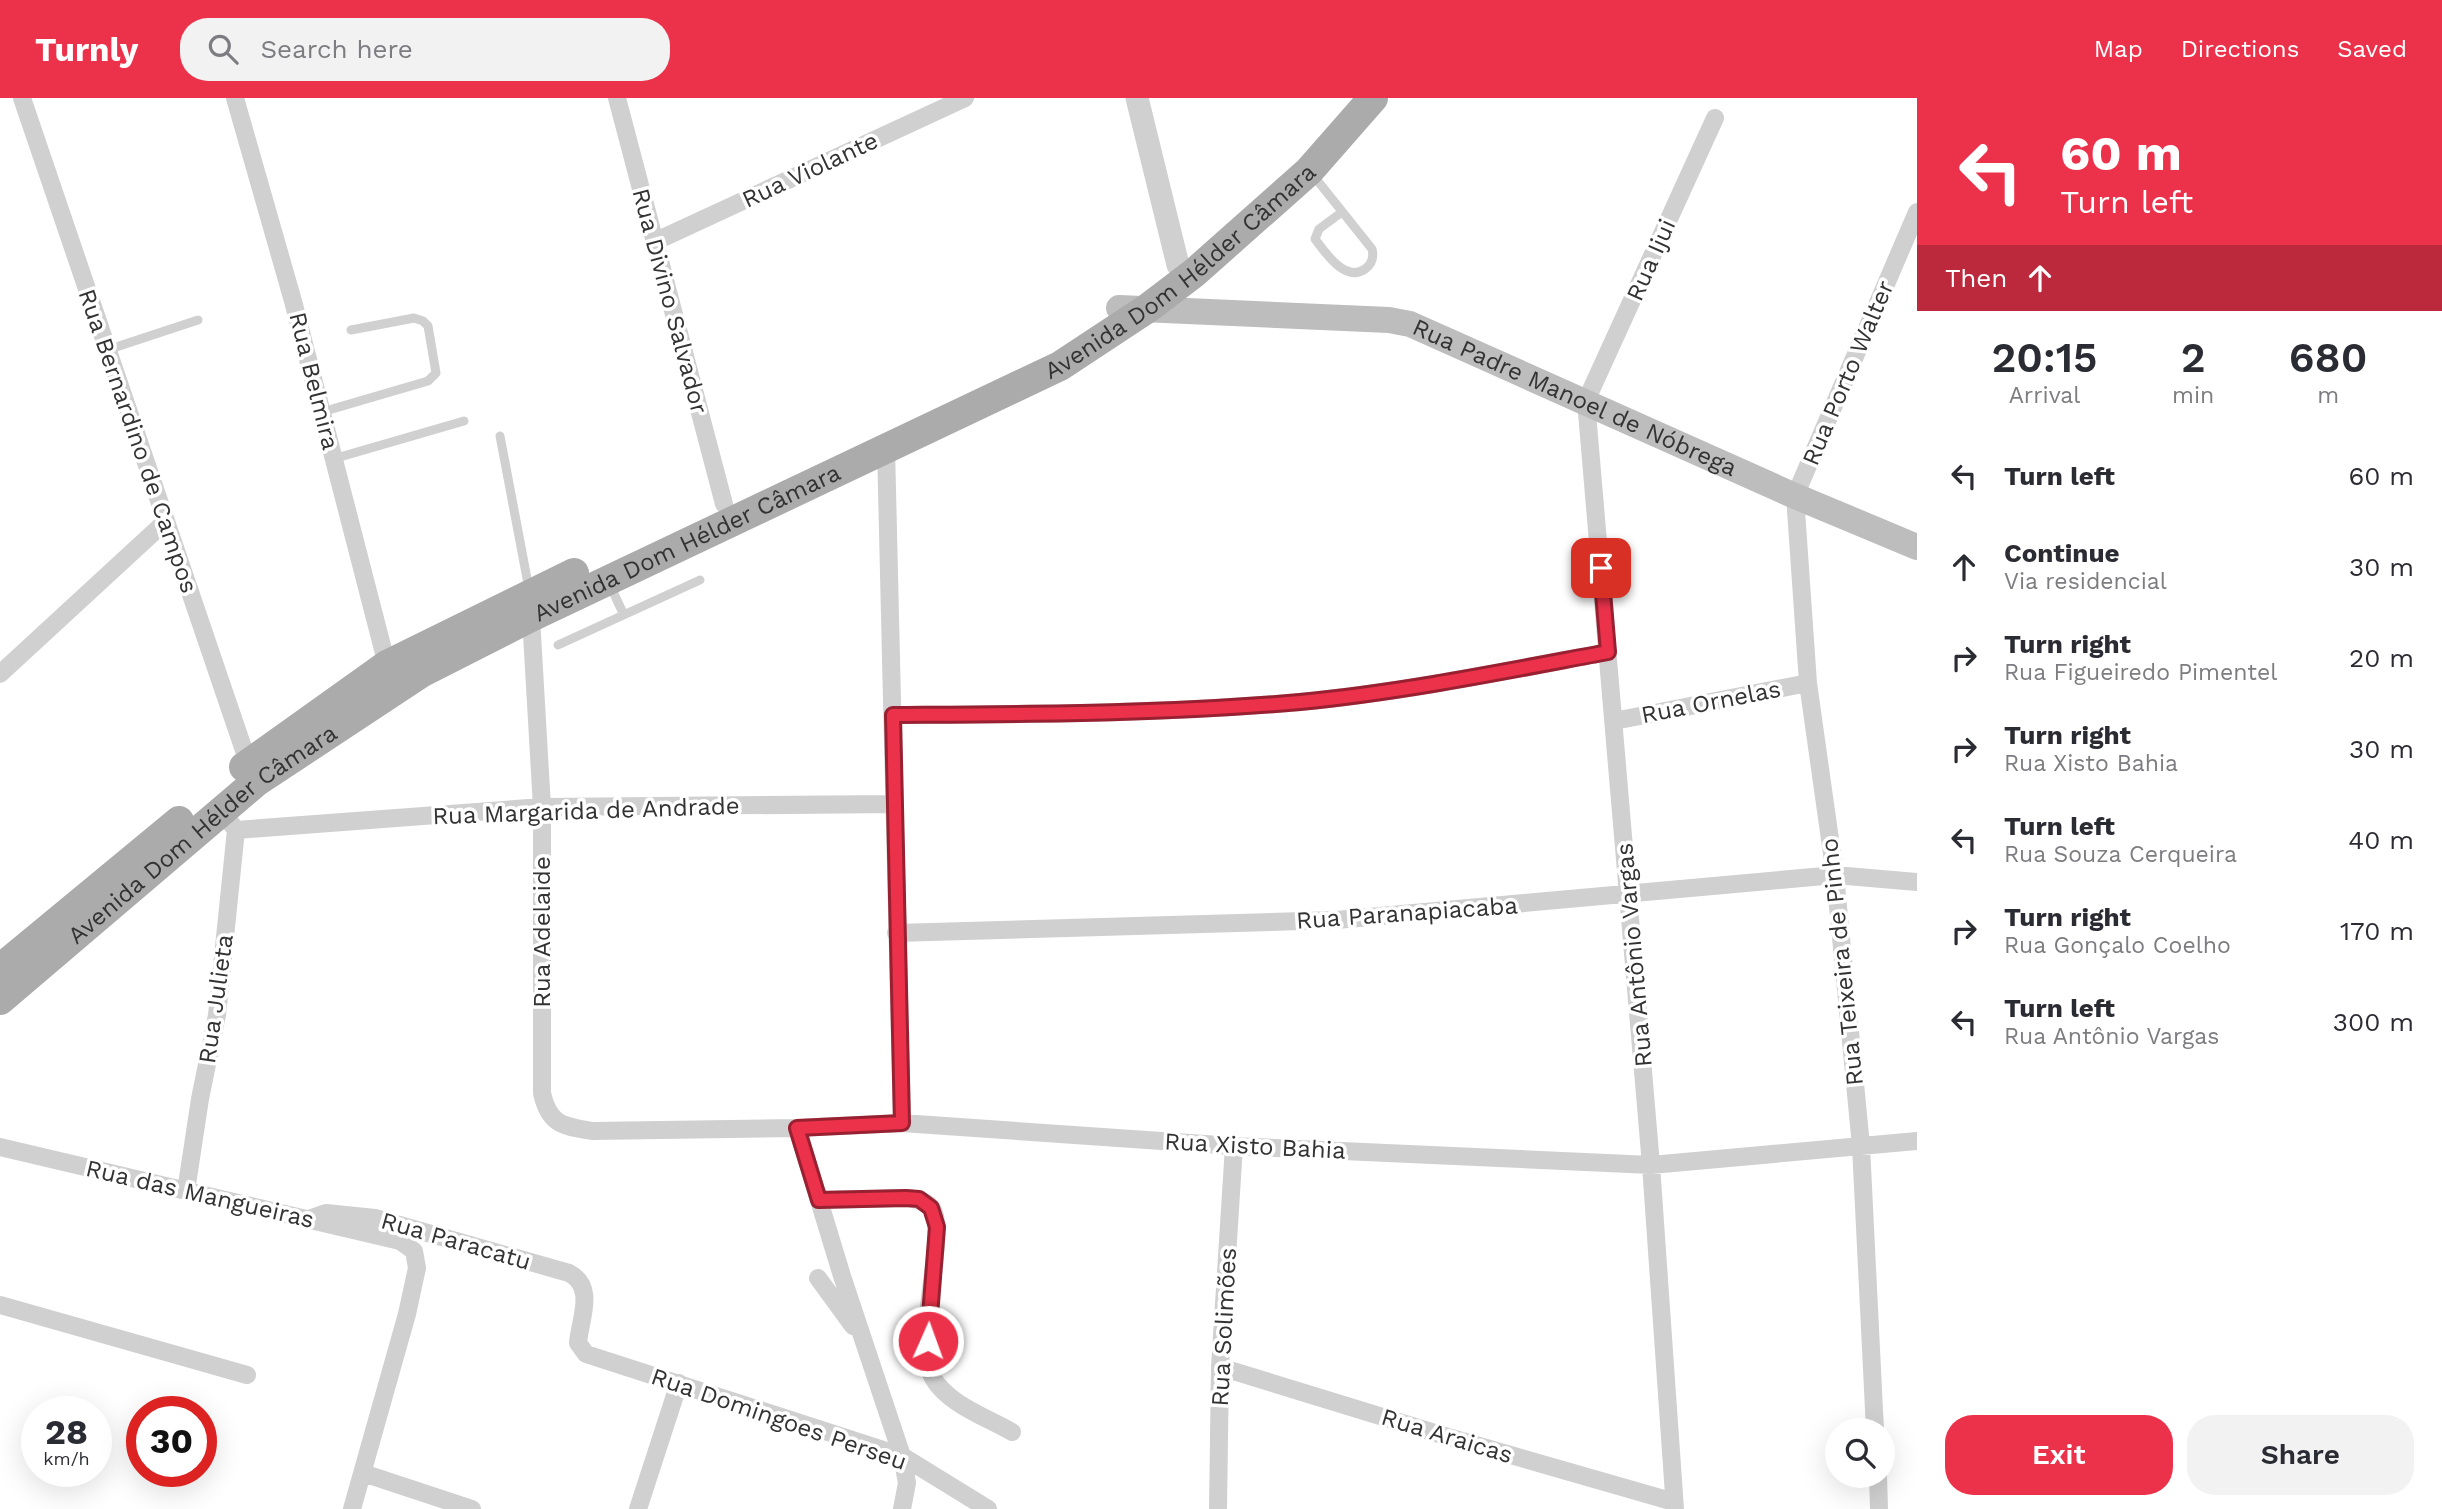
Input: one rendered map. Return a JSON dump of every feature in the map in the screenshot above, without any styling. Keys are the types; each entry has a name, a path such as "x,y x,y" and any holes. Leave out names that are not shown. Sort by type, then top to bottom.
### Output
{"main road":[{"name":"Avenida Dom Hélder Câmara","path":"1186,269 1229,223 1311,146 1352,98"},
{"name":"Avenida Dom Hélder Câmara","path":"0,969 387,665 530,605 608,580 1060,366 1309,171 1373,98"},
{"path":"1186,269 1217,311"},
{"name":"Avenida Dom Hélder Câmara","path":"0,1000 229,821 252,773 530,605 724,504 1133,308"},
{"name":"Rua Padre Manoel de Nóbrega","path":"1133,308 1389,320 1410,324 1795,496 1917,547"}],"street":[{"name":"Rua Bernardino de Campos","path":"22,98 252,773"},
{"name":"Rua Belmira","path":"235,98 293,301 387,665"},
{"name":"Rua Divino Salvador","path":"617,98 724,504"},
{"name":"Rua Violante","path":"654,242 965,98"},
{"path":"1138,98 1186,269"},
{"name":"Rua Ijui","path":"1586,401 1715,118"},
{"name":"Rua Porto Walter","path":"1795,496 1917,212"},
{"name":"Rua Antônio Vargas","path":"1586,401 1651,1165 1675,1505"},
{"path":"886,447 902,1123"},
{"name":"Rua Teixeira de Pinho","path":"1795,496 1808,684 1835,875 1861,1146 1874,1418"},
{"path":"1,667 166,521"},
{"name":"Rua Adelaide","path":"530,605 542,807 542,1093 552,1117 563,1125 592,1131"},
{"path":"893,715 1157,712 1302,702 1450,681 1608,652"},
{"name":"Rua Ornelas","path":"1615,721 1808,684"},
{"name":"Rua Margarida de Andrade","path":"229,821 542,807 894,804"},
{"name":"Rua Julieta","path":"186,1191 200,1099 217,1015 229,821"},
{"name":"Rua Paranapiacaba","path":"896,933 1336,920 1835,875 1917,882"},
{"name":"Rua Xisto Bahia","path":"592,1131 797,1128 902,1123 1234,1146 1651,1165 1917,1141"},
{"path":"797,1128 902,1457 907,1483 902,1509"},
{"name":"Rua Solimões","path":"1218,1509 1220,1367 1234,1146"},
{"name":"Rua das Mangueiras","path":"0,1147 400,1241"},
{"path":"819,1200 919,1199 931,1208 937,1227 927,1363 931,1376 948,1396 1012,1432"},
{"name":"Rua Paracatu","path":"309,1219 327,1213 375,1218 569,1273 581,1281 585,1299 578,1343 586,1353 601,1360"},
{"name":"Rua Paracatu","path":"352,1509 407,1314 417,1268 414,1251 400,1241"},
{"path":"818,1278 864,1344"},
{"path":"0,1305 247,1375"},
{"name":"Rua Domingoes Perseu","path":"601,1360 902,1457 988,1509"},
{"name":"Rua Araicas","path":"1220,1367 1675,1505"},
{"path":"638,1509 679,1384"},
{"path":"363,1473 472,1509"},
{"path":"1878,1488 1879,1509"}],"lane":[{"path":"1309,171 1342,212 1373,253 1370,263 1359,272 1348,272 1339,266 1315,239 1319,229 1342,212"},
{"path":"322,412 428,381 436,373 428,326 423,321 414,318 351,330"},
{"path":"107,349 198,320"},
{"path":"333,459 464,421"},
{"path":"500,436 530,605"},
{"path":"608,580 623,613"},
{"path":"558,645 700,580"}],"route":[{"path":"928,1341 937,1227 931,1208 919,1199 906,1198 819,1200 797,1128 902,1123 893,715 1157,712 1302,702 1450,681 1608,652 1601,568"}]}
